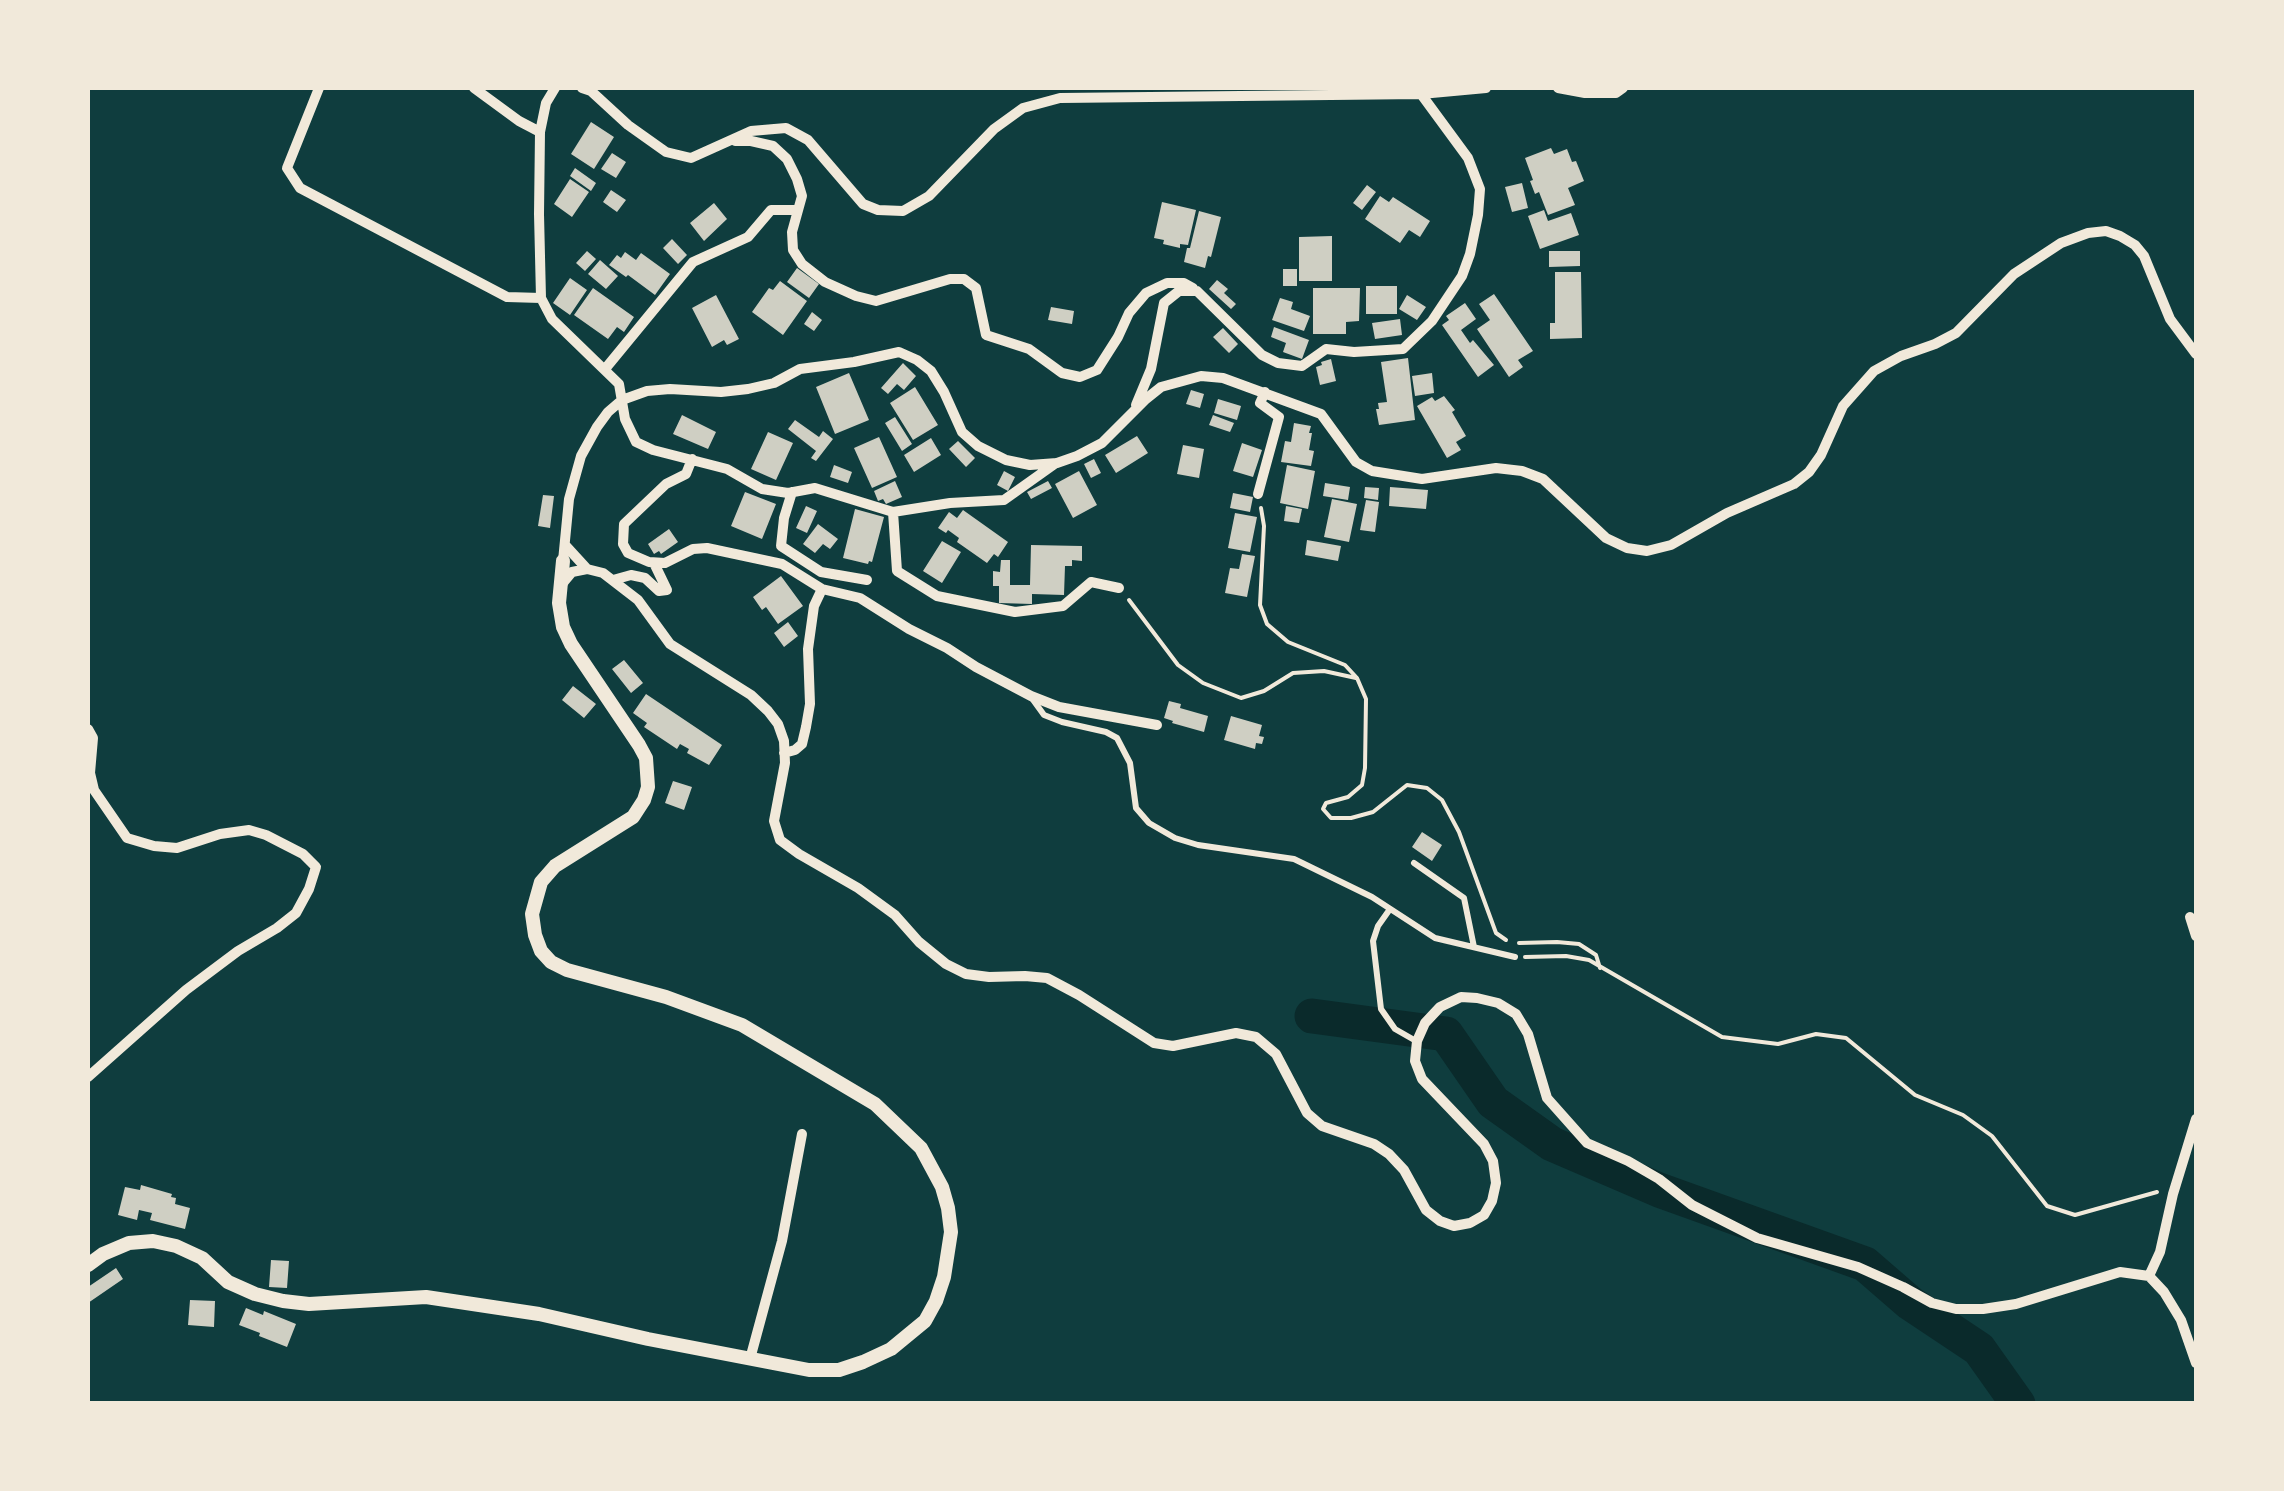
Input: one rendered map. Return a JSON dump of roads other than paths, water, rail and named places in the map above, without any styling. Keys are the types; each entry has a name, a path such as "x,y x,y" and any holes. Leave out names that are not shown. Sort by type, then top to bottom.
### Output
{"street":[{"path":"319,88 288,168 300,188 506,297 542,298"},
{"path":"474,88 518,121 540,132"},
{"path":"555,88 546,103 540,132 542,298 552,319 619,384 624,420 636,442 727,469 762,489 792,492 815,488 893,512 1004,500 1057,463"},
{"path":"582,88 666,152 691,158 751,130 786,128 808,140 863,204 903,212 929,196 994,129 1023,108 1060,98 1421,94 1486,88"},
{"path":"1558,88 1585,93 1616,93 1623,88"},
{"path":"729,140 772,146 787,159 802,196 792,232 793,250 802,264 825,282 856,296 876,302 950,279 964,279 976,288 986,336 1029,349 1062,373 1080,377 1097,370 1129,313 1146,293 1167,284 1184,283 1262,355 1278,363 1302,366 1326,349 1402,349 1432,321 1462,276 1478,215 1480,188 1468,158 1421,94"},
{"path":"605,369 694,262 748,237 771,210 796,210"},
{"path":"88,1265 129,1243 153,1241 202,1258 228,1282 283,1301 310,1304 426,1296 539,1314 809,1370 839,1370 891,1349 925,1321 944,1278 950,1232 942,1187 922,1148 874,1104 742,1025 666,997 567,970 550,962 535,935 532,914 541,882 555,866 633,817 648,787 646,758 571,644 559,603 569,499 581,456 596,427 622,400 658,390 748,389 774,383 800,369 898,352 918,360 931,372 962,432 978,446 1006,460 1030,464 1057,463 1102,443 1161,387 1200,376 1222,378 1321,414 1356,462 1372,471 1422,478 1496,468 1522,471 1543,480 1606,538 1627,548 1648,551 1670,545 1794,484 1815,464 1843,406 1874,371 1956,333 2035,258 2088,233 2106,231 2135,245 2144,256 2170,319 2196,354"},
{"path":"1134,411 1151,368 1164,303 1179,291 1197,291"},
{"path":"1258,494 1280,418 1260,403 1265,392"},
{"path":"692,458 686,474 666,484 624,524 623,544 628,553 654,563 665,562 693,548 724,550 782,564 822,589 860,598 909,630 1030,696 1059,707 1157,725"},
{"path":"792,492 780,546 821,572 867,580"},
{"path":"893,512 897,571 937,596 1015,612 1063,606 1091,582 1120,588"},
{"path":"564,553 613,580 638,600 670,644 768,710 784,741 774,821 780,840 895,914 918,942 966,974 1047,978 1154,1043 1173,1046 1236,1034 1256,1038 1276,1054 1314,1120 1389,1154 1404,1170 1426,1210 1440,1221 1454,1226 1484,1215 1496,1183 1493,1162 1484,1144 1422,1079 1415,1061 1417,1042 1425,1023 1440,1007 1460,998 1477,998 1498,1003 1516,1014 1528,1034 1547,1098 1586,1143 1644,1170 1692,1204 1757,1238 1858,1266 1932,1303 1956,1309 2016,1304 2120,1272 2148,1276 2164,1292 2181,1320 2196,1363"},
{"path":"613,580 631,575 646,578 659,592 667,590 654,563"},
{"path":"561,584 572,572 587,569"},
{"path":"784,753 802,744 806,727 810,704 808,649 814,606 822,589"},
{"path":"88,729 93,738 90,773 94,790 127,838 176,848 220,834 249,830 303,854 316,867 296,913 186,990 88,1076"},
{"path":"2190,918 2196,936"},
{"path":"2148,1276 2160,1252 2196,1119"},
{"path":"750,1358 782,1240 802,1134"}],"lane":[{"path":"1030,696 1044,715 1117,738 1130,763 1136,808 1149,823 1175,838 1294,860 1390,909 1435,938 1515,957"},
{"path":"1414,863 1464,898 1474,947"},
{"path":"1390,909 1373,941 1380,1009 1395,1028 1417,1042"}],"waterway":[{"path":"1312,1016 1446,1034 1493,1102 1552,1144 1659,1190 1865,1264 1910,1303 1979,1349 2018,1404"}]}
